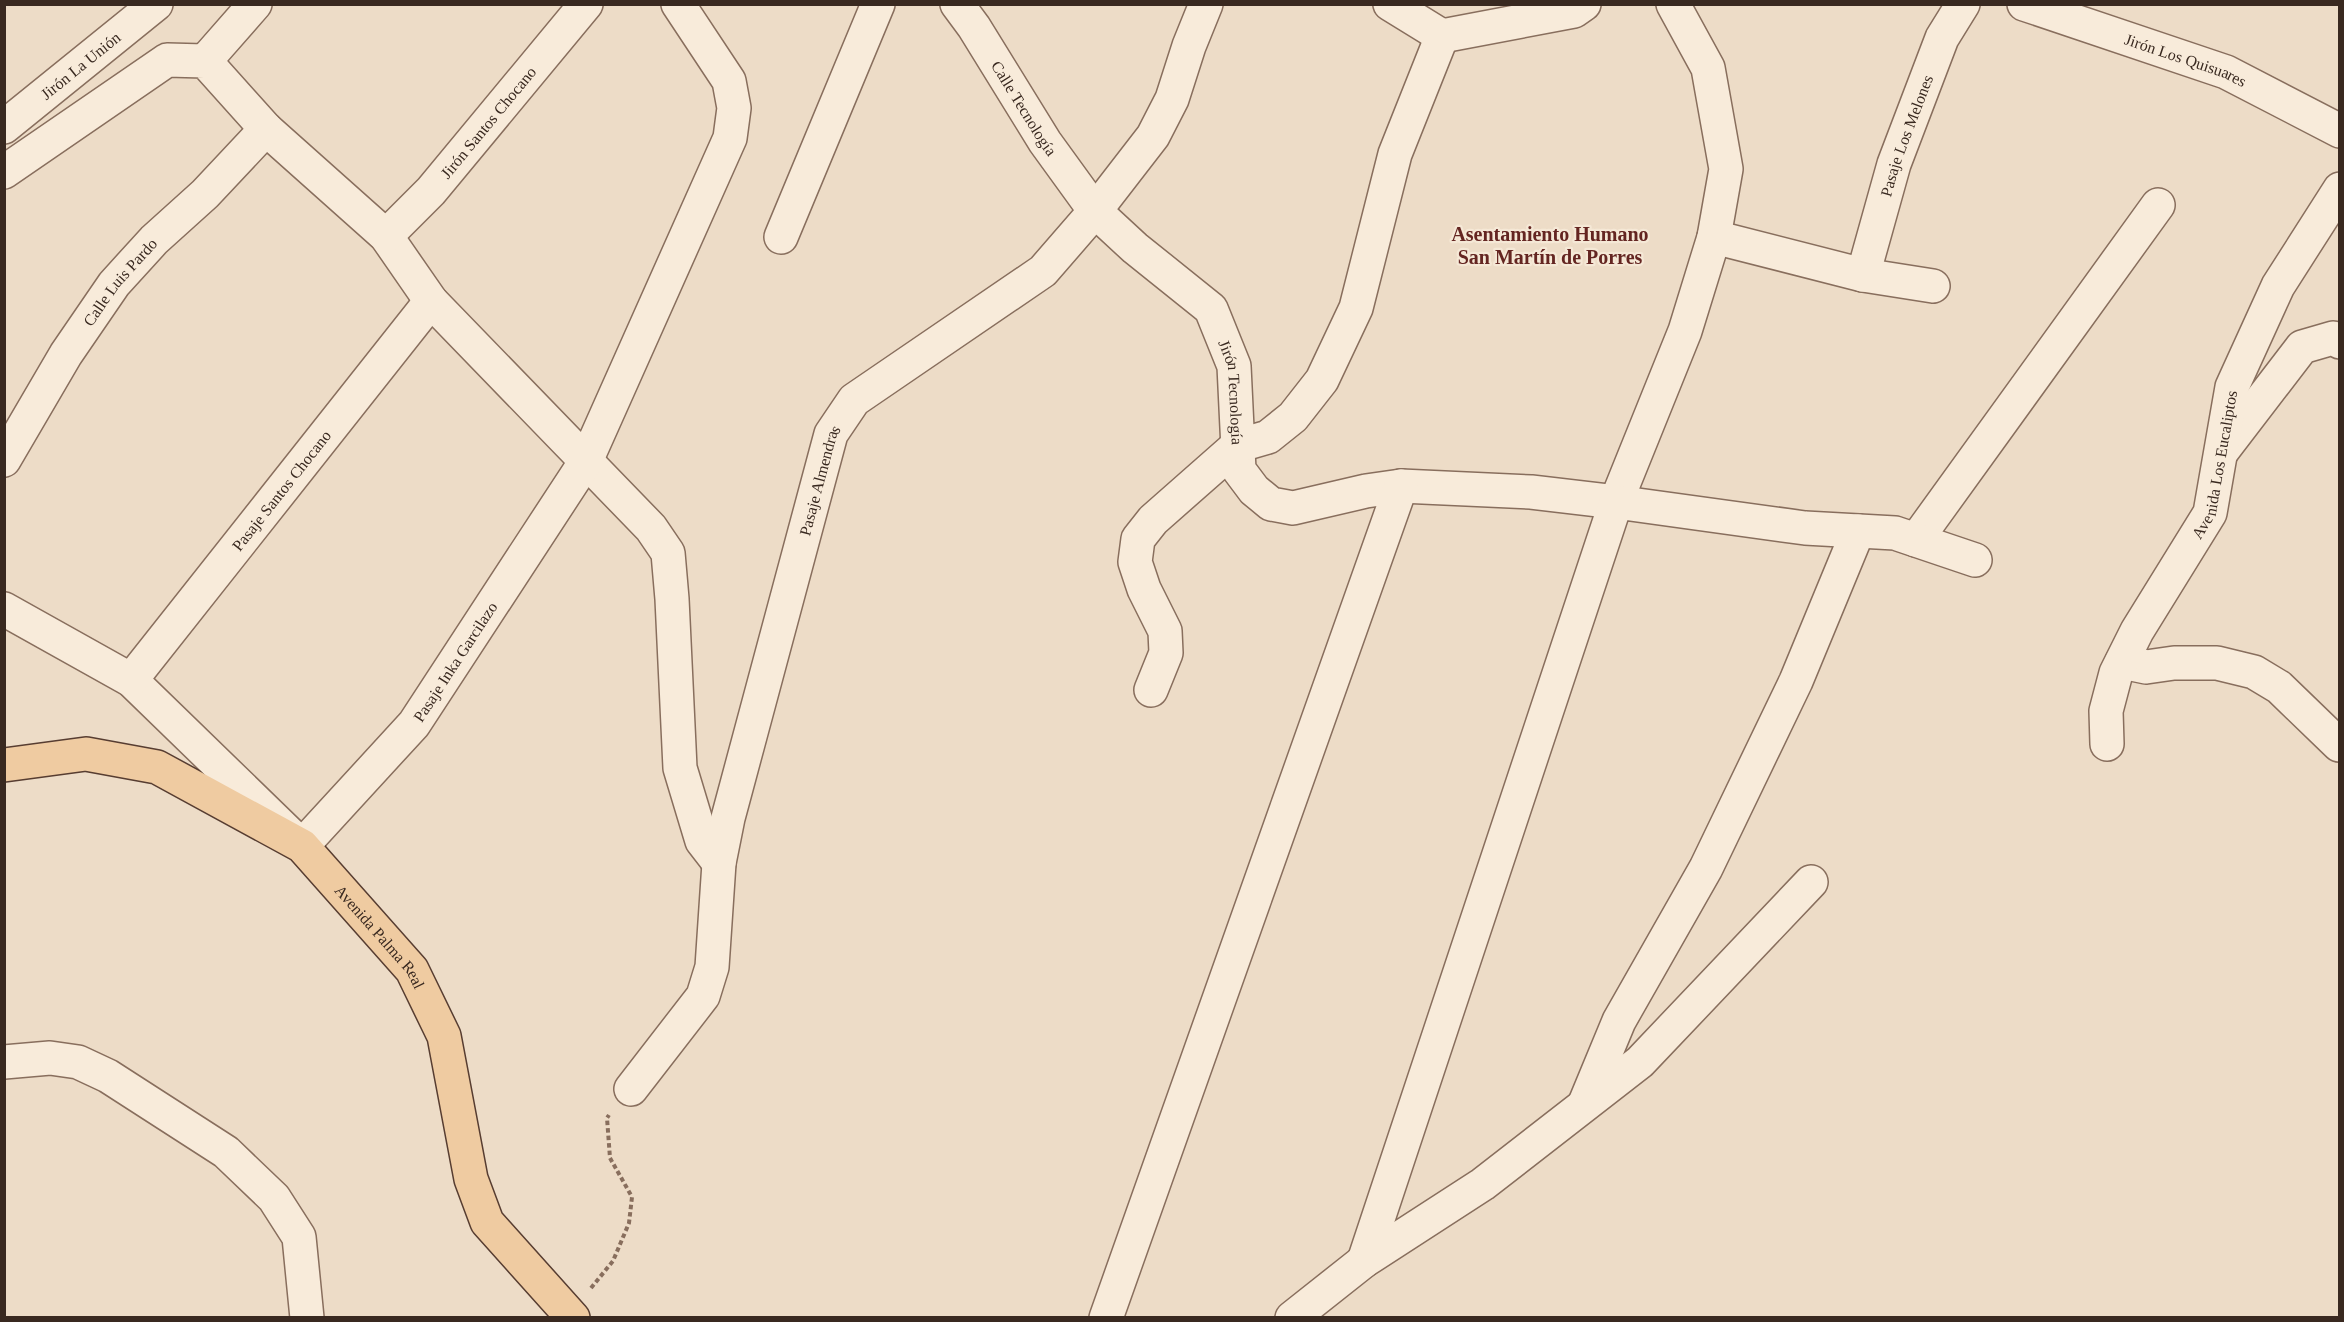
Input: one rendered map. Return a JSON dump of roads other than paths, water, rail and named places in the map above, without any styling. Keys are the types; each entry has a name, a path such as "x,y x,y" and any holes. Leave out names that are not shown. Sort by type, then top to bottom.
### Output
{"main road":[{"name":"Avenida Palma Real","path":"4,765 86,754 157,767 302,846 412,970 444,1036 471,1179 487,1222 572,1316"}],"street":[{"name":"Jirón La Unión","path":"4,127 156,4"},
{"path":"205,61 255,4"},
{"name":"Jirón Santos Chocano","path":"386,236 431,191 586,4"},
{"name":"Pasaje Inka Garcilazo","path":"302,846 414,724 586,461 730,138 734,108 729,81 678,4"},
{"path":"781,237 878,4"},
{"name":"Calle Tecnología","path":"957,4 974,27 1045,142 1095,211"},
{"path":"1095,211 1153,136 1172,99 1189,46 1206,4"},
{"path":"1390,4 1442,36 1574,11 1584,4"},
{"path":"1364,1261 1616,502 1685,331 1714,237 1726,169 1708,68 1672,4"},
{"name":"Pasaje Los Melones","path":"1863,275 1894,164 1942,38 1964,4"},
{"name":"Jirón Los Quisuares","path":"2024,4 2226,72 2340,132"},
{"path":"1151,690 1166,652 1165,631 1144,589 1135,562 1138,539 1153,520 1237,446 1268,437 1293,417 1322,380 1356,308 1395,154 1442,36"},
{"path":"4,172 167,60 205,61 266,129 386,236 430,301 651,528 668,553 680,768 702,841 719,863"},
{"name":"Calle Luis Pardo","path":"4,460 66,354 114,284 154,240 205,194 266,129"},
{"name":"Avenida Los Eucaliptos","path":"2107,744 2106,711 2116,673 2137,631 2210,513 2232,387 2278,286 2340,189"},
{"path":"1916,540 2158,205"},
{"name":"Jirón Tecnología","path":"1095,211 1135,248 1211,309 1234,366 1239,470 1254,490 1271,504 1293,508 1366,491 1401,486 1531,492 1804,528 1896,533 1975,560"},
{"name":"Pasaje Almendras","path":"631,1089 703,996 712,968 719,863 728,818 831,434 854,400 1043,271 1095,211"},
{"path":"1714,237 1863,275 1933,286"},
{"name":"Pasaje Santos Chocano","path":"132,680 430,301"},
{"path":"2220,454 2302,347 2332,338 2340,342"},
{"path":"1106,1317 1401,486"},
{"path":"1584,1105 1619,1021 1706,868 1791,691 1857,531"},
{"path":"4,609 132,680 302,846"},
{"path":"2122,662 2146,667 2174,663 2217,663 2254,672 2279,687 2339,745 2340,754"},
{"path":"1292,1317 1364,1261 1483,1184 1640,1062 1811,882"},
{"path":"4,1062 50,1058 78,1062 108,1076 226,1152 274,1198 299,1237 307,1317"}],"district":[{"name":"Asentamiento Humano San Martín de Porres","path":"1550,246"}]}
